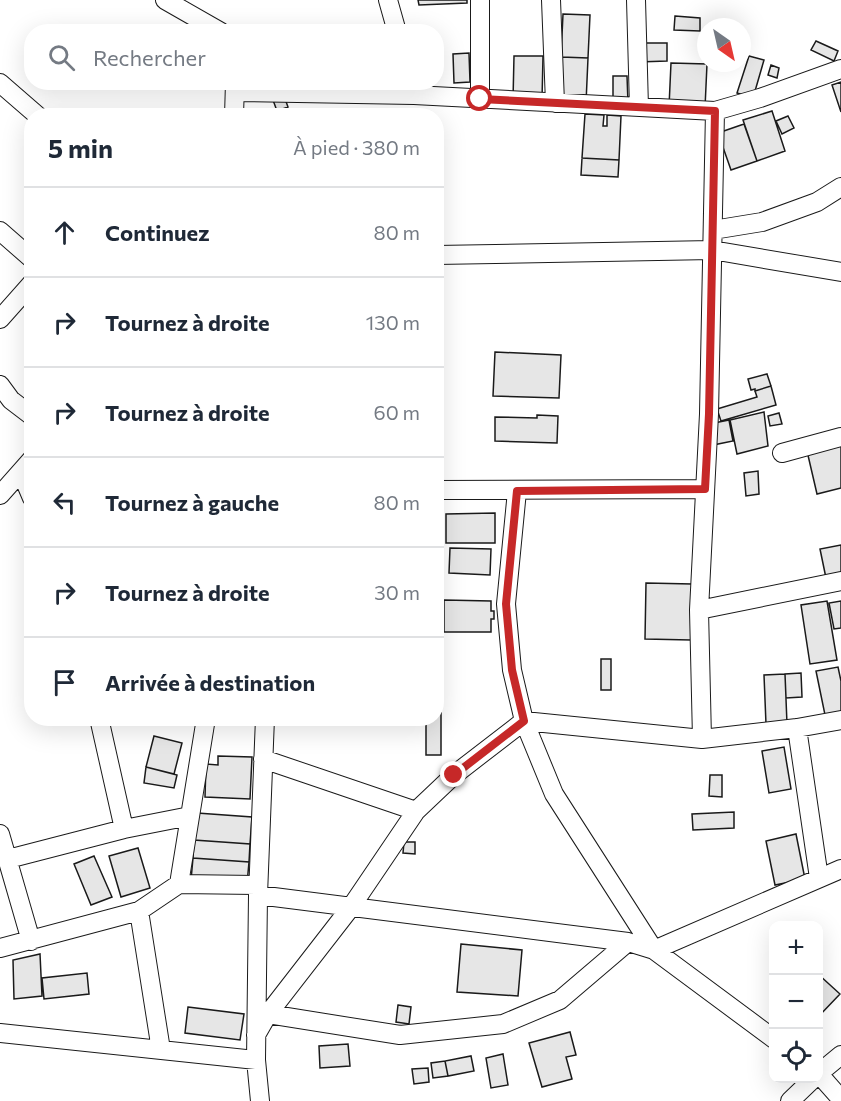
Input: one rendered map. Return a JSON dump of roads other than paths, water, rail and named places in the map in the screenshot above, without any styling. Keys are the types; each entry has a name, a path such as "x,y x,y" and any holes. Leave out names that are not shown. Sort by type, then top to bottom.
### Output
{"street":[{"path":"165,0 207,24"},
{"path":"388,0 395,24"},
{"path":"480,0 480,99"},
{"path":"551,0 555,103"},
{"path":"636,0 639,107"},
{"path":"419,90 480,99 715,111 760,98 841,69"},
{"path":"0,83 29,108"},
{"path":"234,108 235,90"},
{"path":"702,739 699,610 709,414 715,111"},
{"path":"713,230 762,222 817,202 841,187"},
{"path":"0,231 24,252"},
{"path":"444,255 712,250 841,272"},
{"path":"0,319 24,292"},
{"path":"0,385 11,400 24,410"},
{"path":"782,453 841,436"},
{"path":"0,495 24,467"},
{"path":"444,490 705,489"},
{"path":"517,491 506,604 512,670 524,721 554,794 654,950"},
{"path":"699,610 841,580"},
{"path":"256,1035 268,1014 351,907 416,811 454,775 524,721 702,739 798,728 841,720"},
{"path":"101,726 124,829"},
{"path":"179,884 205,726"},
{"path":"254,1098 258,890 265,726"},
{"path":"798,728 819,878"},
{"path":"263,759 416,811"},
{"path":"8,859 124,829 190,816"},
{"path":"0,834 31,940"},
{"path":"654,950 841,869"},
{"path":"0,948 139,911 179,884 258,890 351,907 628,942 654,950 769,1035"},
{"path":"139,911 161,1050"},
{"path":"268,1014 400,1035 503,1024 560,1000 628,942"},
{"path":"0,1033 256,1060"},
{"path":"823,1070 841,1055"},
{"path":"823,1078 841,1099"},
{"path":"790,1101 809,1083"}]}
